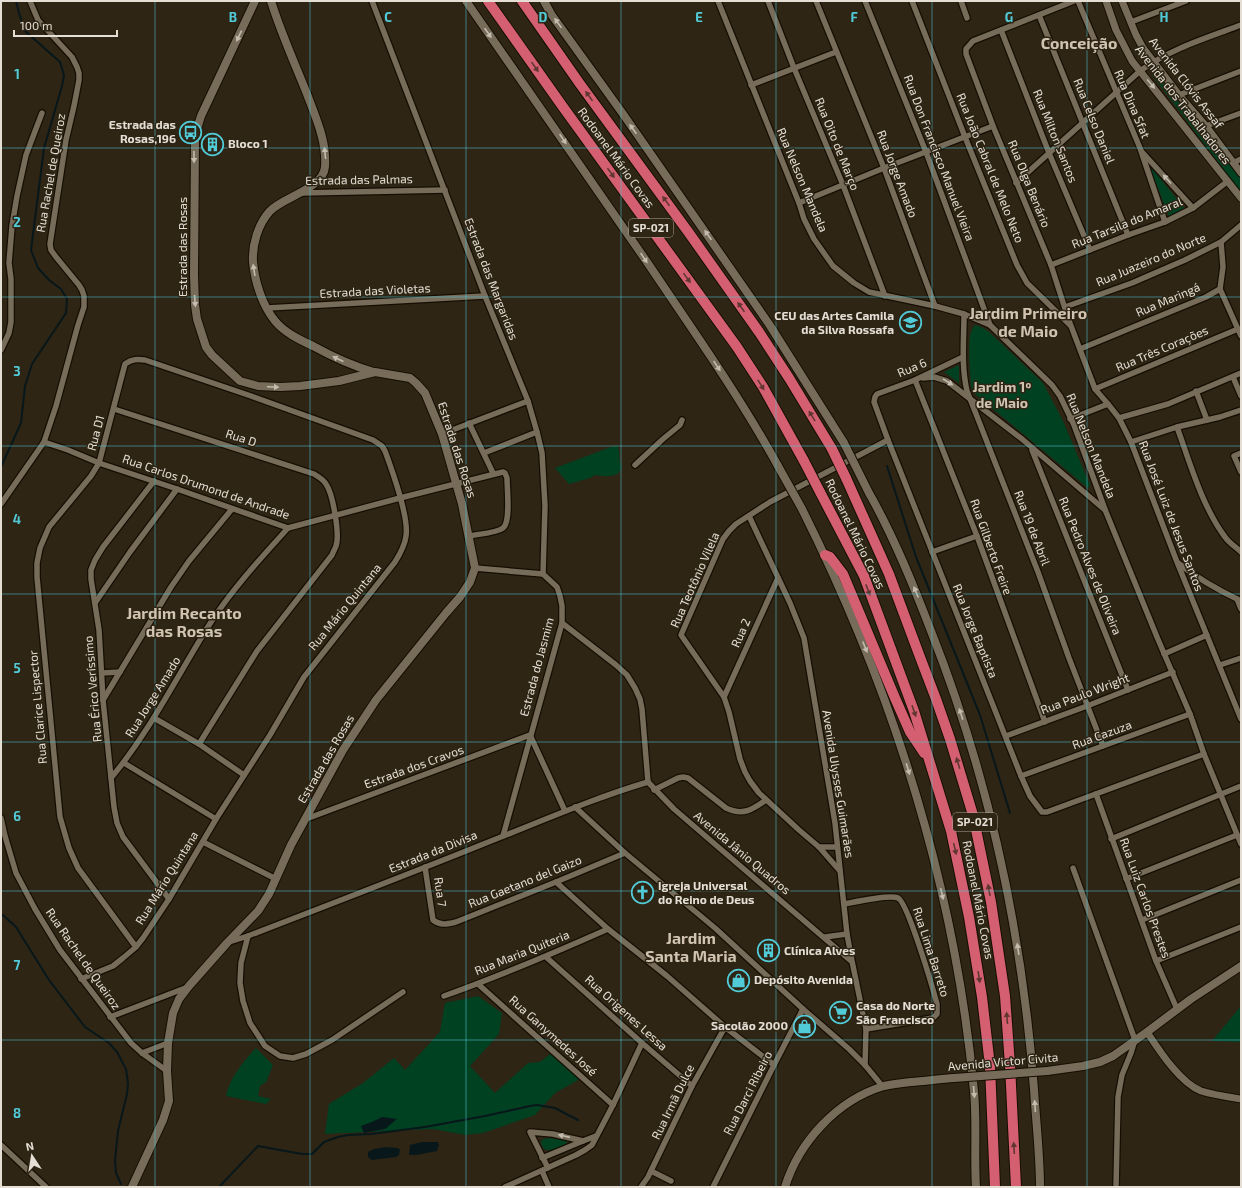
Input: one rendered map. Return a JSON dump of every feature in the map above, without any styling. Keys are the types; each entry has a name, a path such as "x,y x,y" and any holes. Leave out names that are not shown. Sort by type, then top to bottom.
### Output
{"highway":[{"name":"Rodoanel Mário Covas","path":"488,1 737,347 762,387 804,461 864,576 914,711 951,831 960,872 981,990 990,1066 995,1187"},
{"name":"Rodoanel Mário Covas","path":"522,1 580,84 689,233 759,332 789,378 832,449 889,574 950,738 973,815 991,902 1005,996 1016,1187"},
{"path":"824,554 830,557 843,574 894,698 910,732 931,764"}],"main road":[{"name":"Estrada das Rosas","path":"132,1187 163,1120 168,1101 168,1043 173,1013 179,999 227,943 258,911 269,894 291,845 340,756 376,700 460,597 470,582 475,568 462,504 442,434 425,393 410,378 375,372 339,381 300,386 258,386 240,381 212,355 206,347 197,319 195,305 194,142 201,116 255,1"},
{"path":"466,1 538,102 724,377 758,431 802,509 824,554 864,644 894,726 919,805 950,924 964,1007 974,1092 976,1187"},
{"path":"544,1 551,14 623,114 769,324 844,443 883,519 910,578 939,651 970,742 995,835 1011,908 1025,996 1032,1059 1040,1187"},
{"path":"271,3 314,112 323,140 326,158 325,170 320,178 312,186 299,193"},
{"name":"Estrada das Palmas","path":"299,193 270,211 263,220 254,243 254,269 258,286 267,308 275,321 283,329 300,340 340,360 375,372"},
{"name":"Avenida Victor Civita","path":"785,1187 787,1179 800,1151 816,1131 833,1114 883,1086 954,1078 1047,1071 1100,1062 1113,1056 1191,999 1241,966"}],"street":[{"name":"Rua Rachel de Queiroz","path":"1,504 44,442 56,406 84,307 84,296 82,290 51,250 50,244 66,140 79,80 77,67 72,57 38,20 30,1"},
{"name":"Estrada das Margaridas","path":"372,1 485,296 528,401 542,453 545,506 543,574"},
{"name":"Rua Nelson Mandela","path":"718,1 804,219 814,238 833,266 854,283 869,292 935,306 964,314 990,325 1052,385 1060,396 1164,654 1190,714 1220,795 1241,844"},
{"name":"Rua Oito de Março","path":"768,1 794,68 843,185 884,296"},
{"name":"Rua Jorge Amado","path":"816,1 884,168 935,306"},
{"name":"Rua Don Francisco Manuel Vieira","path":"865,1 926,152 990,325"},
{"name":"Rua João Cabral de Melo Neto","path":"912,1 1017,265 1027,283 1072,327"},
{"path":"961,1 967,18"},
{"path":"1002,30 1074,1"},
{"name":"Rua Dina Sfat","path":"1078,1 1140,148 1165,222"},
{"name":"Avenida dos Trabalhadores","path":"1106,1 1116,30 1132,61 1165,100 1241,198"},
{"name":"Avenida Clóvis Assaf","path":"1122,1 1136,35 1153,62 1206,126 1241,173"},
{"path":"1131,22 1186,1"},
{"name":"Rua Celso Daniel","path":"1040,15 1128,235"},
{"path":"1016,183 1140,71 1164,55 1186,45 1241,25"},
{"name":"Rua Olga Benário","path":"1002,30 973,41 966,49 966,54 993,126 1051,265 1072,327"},
{"name":"Rua Milton Santos","path":"1002,30 1049,153 1090,250"},
{"path":"751,85 836,52"},
{"path":"1179,95 1241,71"},
{"path":"1,350 9,333 11,322 11,279 9,263 12,226 17,196 26,155 42,113"},
{"path":"1206,126 1241,114"},
{"path":"799,204 884,168 993,126"},
{"name":"Rua Dina Sfat","path":"1140,148 1193,208"},
{"path":"1233,163 1241,159"},
{"name":"Rua Tarsila do Amaral","path":"1051,265 1165,222 1193,208 1228,181"},
{"name":"Estrada das Palmas","path":"299,193 445,190"},
{"name":"Rua Juazeiro do Norte","path":"1065,307 1132,283 1185,260 1221,242 1241,225"},
{"path":"1221,242 1223,267 1220,289 1241,336"},
{"name":"Rua Maringá","path":"1080,349 1206,297 1220,289"},
{"name":"Estrada das Violetas","path":"267,308 485,296"},
{"name":"Rua 19 de Abril","path":"964,314 962,357 967,391 1038,572 1103,746"},
{"name":"Rua José Luiz de Jesus Santos","path":"1072,327 1095,389 1119,418 1131,442 1177,562 1241,719"},
{"name":"Rua Três Corações","path":"1095,389 1238,329"},
{"name":"Rua 6","path":"874,402 874,397 877,394 917,379 962,357"},
{"name":"Rua Mário Quintana","path":"81,979 112,966 124,958 136,947 159,916 216,819 304,677 395,562 403,546 406,535 406,526 400,498 382,446 372,440 252,396 145,360 130,360 125,364"},
{"name":"Rua D1","path":"99,463 125,364"},
{"path":"1119,418 1168,404 1241,373"},
{"path":"917,379 934,377 947,381 1022,439 1032,450 1106,512"},
{"path":"1233,377 1241,396"},
{"name":"Rua Gilberto Freire","path":"917,379 977,536 1045,722"},
{"path":"1196,391 1207,420"},
{"path":"442,434 528,401"},
{"name":"Rua Jorge Baptista","path":"874,402 932,552 1030,796 1042,812 1047,812 1096,794"},
{"path":"1070,419 1108,404"},
{"name":"Rua D","path":"114,409 314,474 322,479 327,485 336,515 337,539 332,555 256,650 199,744"},
{"path":"1131,442 1177,427 1241,410"},
{"path":"635,465 662,439 680,425 682,420"},
{"path":"469,423 493,473 503,472 506,475 508,516 507,523 504,528 469,536"},
{"path":"1177,427 1193,472 1214,521 1226,539 1241,552"},
{"path":"484,452 537,432"},
{"name":"Rua Teotônio Vilela","path":"840,871 819,847 766,800 754,787 745,772 740,759 724,697 681,635 723,539 736,524 770,502 888,440"},
{"name":"Rua Carlos Drumond de Andrade","path":"44,442 99,463 288,528 493,473"},
{"name":"Rua Pedro Alves de Oliveira","path":"1032,450 1128,690"},
{"path":"1241,453 1234,456 1241,472"},
{"name":"Rua Clarice Lispector","path":"99,463 91,476 49,527 40,548 36,577 60,817 69,848 78,868 136,947"},
{"name":"Rua Érico Veríssimo","path":"154,481 102,547 91,570 91,579 99,630 103,700 117,823 123,837 169,899"},
{"path":"95,603 130,552 177,489"},
{"path":"103,700 171,587 189,561 232,509"},
{"name":"Avenida Ulysses Guimarães","path":"749,516 790,603 804,638 835,823 847,934 866,1029 866,1065"},
{"name":"Rua Jorge Amado","path":"111,778 124,763 154,718 226,600 288,528"},
{"path":"932,552 977,536"},
{"path":"1177,562 1210,586 1239,600 1241,609"},
{"path":"475,568 543,574"},
{"name":"Estrada do Jasmim","path":"503,836 562,623 562,606 557,587 543,574"},
{"name":"Rua 2","path":"724,697 778,578"},
{"path":"562,623 616,665 627,675 635,688 640,699 642,709 648,782"},
{"path":"1164,654 1206,635"},
{"path":"1220,666 1241,658"},
{"path":"102,673 120,672"},
{"name":"Rua Paulo Wright","path":"1006,736 1173,672"},
{"name":"Rua Cazuza","path":"1021,776 1190,714"},
{"path":"154,718 199,744 244,775"},
{"path":"530,735 565,811"},
{"name":"Estrada dos Cravos","path":"305,819 530,735"},
{"path":"1096,794 1204,754"},
{"path":"124,763 216,819"},
{"path":"654,790 683,777 688,778 726,808 734,811 742,812 751,810 766,800"},
{"name":"Avenida Jânio Quadros","path":"648,782 654,790 674,808 852,961"},
{"name":"Estrada da Divisa","path":"227,943 425,867 575,807 648,782"},
{"path":"1111,839 1241,786"},
{"name":"Rua Luiz Carlos Prestes","path":"1096,794 1156,961 1177,1009"},
{"path":"575,807 625,853 714,928 849,1049 866,1065 883,1086"},
{"name":"Rua Rachel de Queiroz","path":"1,818 10,856 22,886 60,950 131,1043 167,1071"},
{"path":"1126,879 1237,835"},
{"path":"203,842 276,879"},
{"path":"819,847 837,847"},
{"name":"Rua Gaetano del Gaizo","path":"433,920 438,924 446,925 456,922 625,853"},
{"name":"Rua 7","path":"425,867 433,920"},
{"path":"1073,868 1135,1040 1132,1054 1122,1075 1118,1096 1116,1187"},
{"path":"1142,920 1241,880"},
{"path":"556,882 608,929 667,976 725,1027 774,1065"},
{"name":"Rua Lima Barreto","path":"844,904 879,898 895,897 900,899 911,923 937,1004 937,1014 933,1018 866,1029"},
{"path":"1156,961 1241,927"},
{"name":"Rua Maria Quiteria","path":"444,996 546,957 608,929"},
{"path":"825,937 847,934"},
{"path":"248,936 241,963 240,982 242,1001 250,1023 265,1046 280,1056 293,1058 306,1054 332,1040 403,992"},
{"name":"Rua Origenes Lessa","path":"546,957 692,1086"},
{"name":"Rua Ganymedes José","path":"478,984 613,1105"},
{"path":"110,1017 189,986"},
{"name":"Rua Darci Ribeiro","path":"713,1187 803,1009"},
{"name":"Rua Irmã Dulce","path":"641,1187 651,1171 692,1086 725,1027"},
{"path":"1147,1032 1162,1054 1189,1084 1200,1090 1224,1096 1241,1098"},
{"path":"142,1053 168,1043"},
{"path":"505,1187 545,1170 585,1150 592,1144 613,1105 642,1043"},
{"path":"549,1187 542,1158 530,1132 553,1134 583,1141"},
{"path":"542,1158 596,1136"},
{"path":"1,1145 46,1187"},
{"path":"651,1171 671,1181"}],"green space":[{"path":"1152,75 1157,75 1241,179 1241,192"},
{"path":"1149,165 1185,209 1169,217"},
{"path":"975,325 988,331 1043,383 1063,421 1090,485 1088,488 975,394 971,387 969,345 972,329"},
{"path":"959,365 959,383 944,372"},
{"path":"617,446 621,467 620,472 617,474 606,476 595,475 569,484 555,468 611,447"},
{"path":"478,996 502,1013 499,1034 470,1066 495,1093 528,1063 540,1062 550,1054 580,1079 555,1093 535,1115 483,1133 465,1135 433,1129 325,1134 329,1104 363,1083 394,1058 405,1070 440,1032 445,1003"},
{"path":"1241,1006 1241,1042 1212,1041"},
{"path":"256,1048 273,1065 266,1082 260,1086 258,1096 271,1099 266,1104 226,1096 234,1076"},
{"path":"550,1138 567,1141 566,1144 555,1149 548,1150 543,1147 541,1142 543,1139"}],"shaded area":[{"path":"382,1117 397,1119 385,1129 364,1133 361,1126"},
{"path":"422,1142 438,1142 439,1145 437,1151 409,1155 410,1145"},
{"path":"386,1147 398,1148 400,1150 399,1155 396,1157 372,1160 368,1157 368,1152 374,1149"}],"waterway":[{"path":"1,467 21,423 25,386 32,364 66,313 67,299 61,289 49,280 38,268 31,250 44,148 64,75 60,62 25,31 16,1"},
{"path":"887,466 916,557 980,715 1010,813"},
{"path":"1,914 16,927 49,980 85,1027 109,1043 117,1052 126,1069 128,1083 127,1094 118,1131 115,1160 116,1173 121,1184"},
{"path":"219,1187 258,1146 302,1154 312,1154 324,1142 338,1137 425,1127 537,1105 555,1108 578,1120"}],"place":[{"name":"Estrada das Rosas,196","path":"191,132"},
{"name":"Bloco 1","path":"212,144"},
{"name":"CEU das Artes Camila da Silva Rossafa","path":"910,323"},
{"name":"Igreja Universal do Reino de Deus","path":"643,893"},
{"name":"Clínica Alves","path":"769,951"},
{"name":"Depósito Avenida","path":"738,980"},
{"name":"Casa do Norte São Francisco","path":"840,1013"},
{"name":"Sacolão 2000","path":"804,1026"}],"district":[{"name":"Conceição","path":"1079,43"},
{"name":"Jardim Primeiro de Maio","path":"1028,322"},
{"name":"Jardim 1º de Maio","path":"1002,396"},
{"name":"Jardim Recanto das Rosas","path":"184,622"},
{"name":"Jardim Santa Maria","path":"691,947"}]}
